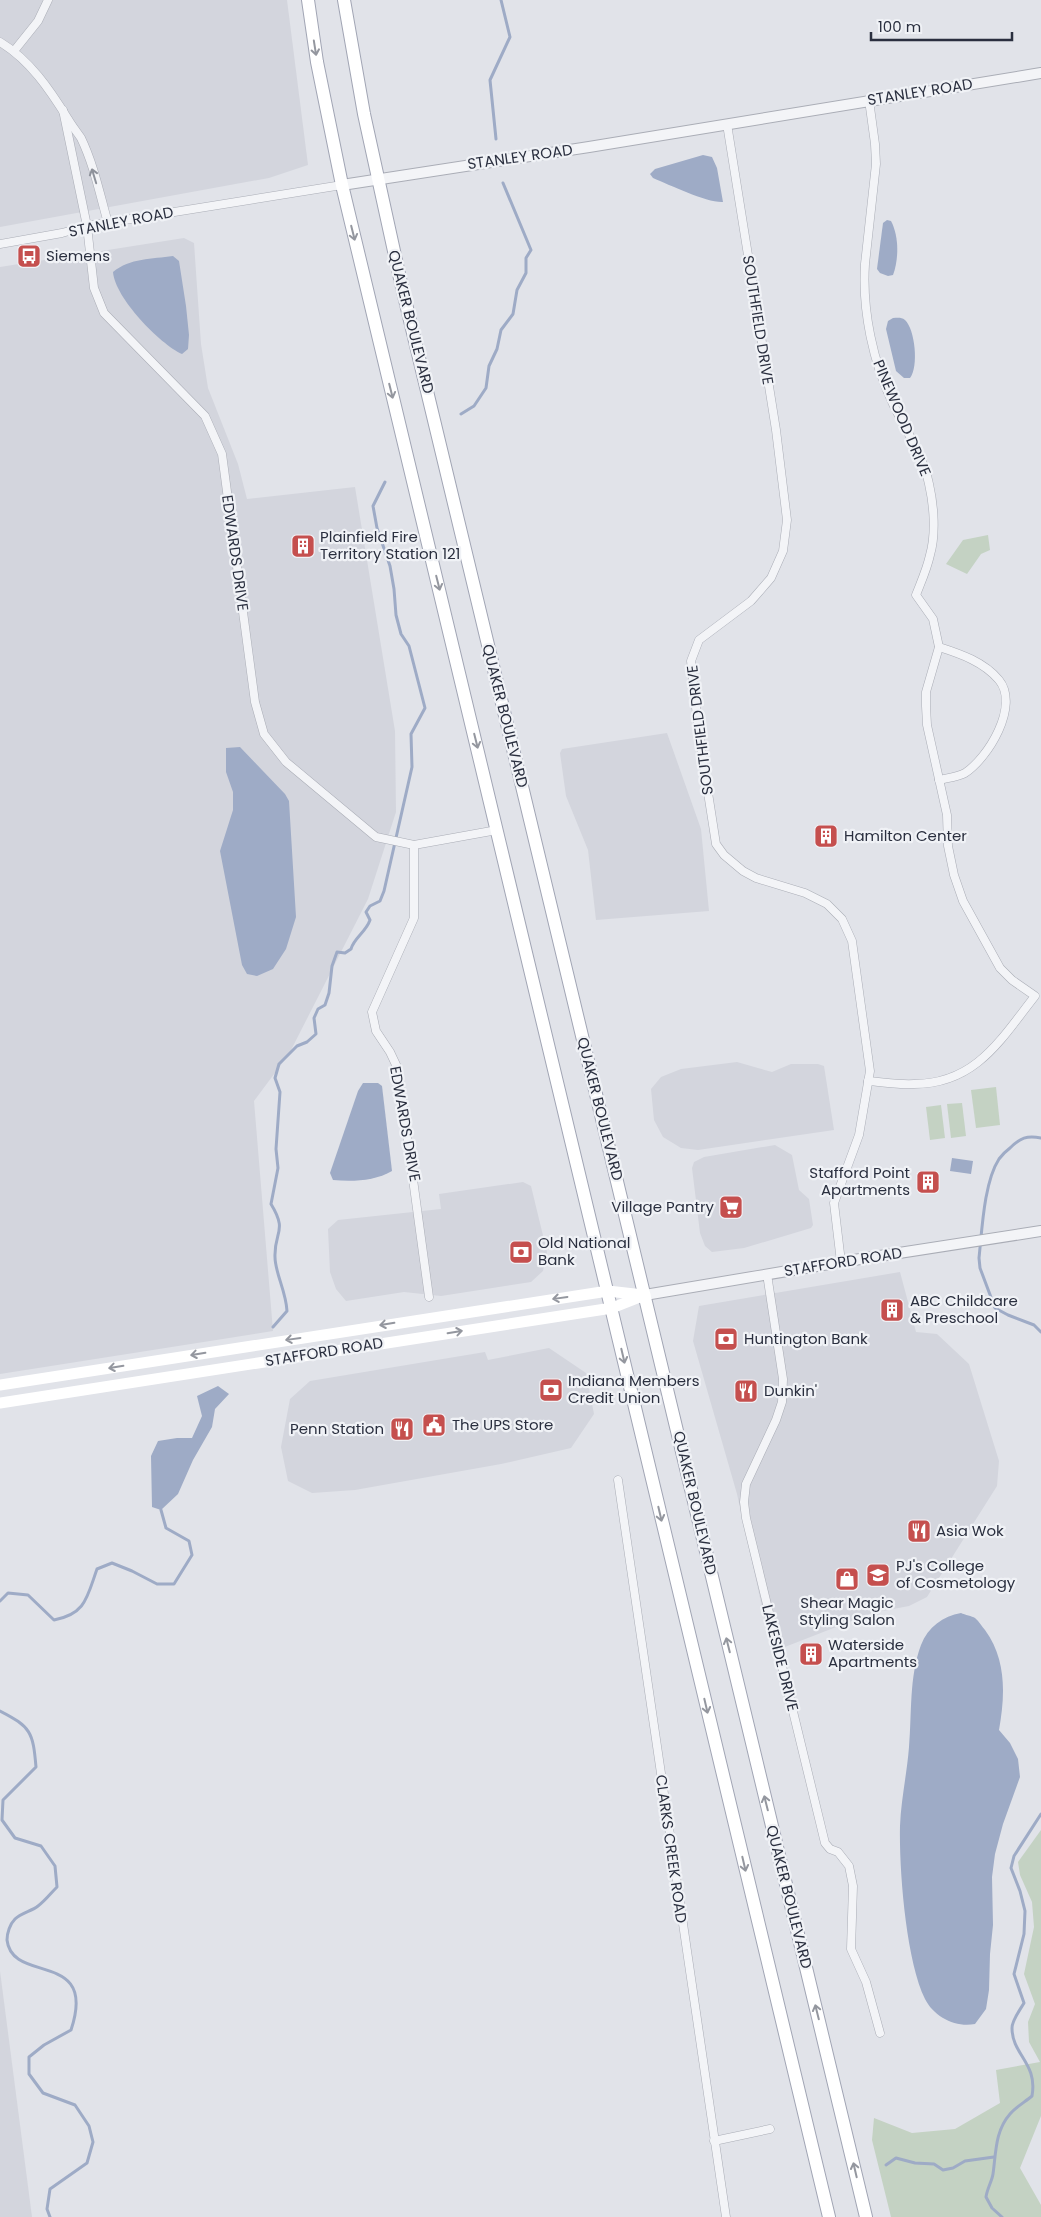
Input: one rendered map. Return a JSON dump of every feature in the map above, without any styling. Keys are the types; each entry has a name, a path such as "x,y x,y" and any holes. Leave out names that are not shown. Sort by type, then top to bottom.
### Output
{"main road":[{"path":"308,0 317,62 342,185 829,2217"},
{"name":"QUAKER BOULEVARD","path":"344,0 354,66 378,179 866,2217"},
{"name":"STAFFORD ROAD","path":"0,1385 608,1291 645,1295"},
{"name":"STAFFORD ROAD","path":"0,1403 612,1308 645,1295"}],"street":[{"path":"14,50 38,21 48,0"},
{"path":"0,42 14,50 51,93 80,137 108,223"},
{"name":"STANLEY ROAD","path":"0,244 62,234 87,226 1041,73"},
{"name":"PINEWOOD DRIVE","path":"869,100 876,164 864,280 867,312 879,369 893,404 920,456 930,486 933,512 931,555 916,595 933,619 940,647"},
{"name":"EDWARDS DRIVE","path":"62,110 87,226 94,288 104,313 205,416 222,454 255,702 264,734 286,762 376,837 411,845 497,830"},
{"name":"SOUTHFIELD DRIVE","path":"726,124 776,430 787,520 783,551 769,581 751,601 699,640 693,654 691,661 698,731 716,844 724,855 743,871 756,878 819,898 836,911 847,929 855,956 869,1058 868,1081 859,1135 834,1203 841,1262"},
{"path":"868,1081 913,1084 930,1083 952,1078 989,1054 1034,996 1012,980 1000,968 963,901 954,875 948,846 947,815 939,780 927,725 926,692 940,647 983,665 1000,681 1006,699 1006,712 995,736 981,759 964,774 939,780"},
{"name":"EDWARDS DRIVE","path":"411,845 414,918 372,1012 376,1031 390,1052 398,1069 429,1297"},
{"name":"STAFFORD ROAD","path":"645,1295 841,1262 1041,1232"},
{"name":"LAKESIDE DRIVE","path":"767,1274 783,1379 782,1402 776,1420 746,1484 744,1494 746,1518 825,1843 830,1849 838,1852 849,1866 853,1886 851,1949 866,1982 880,2033"},
{"name":"CLARKS CREEK ROAD","path":"618,1480 726,2217"},
{"path":"714,2141 770,2129"}],"shaded area":[{"path":"0,0 287,0 308,165 269,178 0,227"},
{"path":"184,238 194,243 201,344 208,388 238,464 247,499 355,487 395,731 396,812 368,899 289,1054 254,1101 273,1331 0,1374 0,267"},
{"path":"667,733 701,829 709,911 596,920 588,850 566,796 560,753 562,749"},
{"path":"737,1062 772,1072 791,1064 818,1064 824,1066 834,1130 698,1150 681,1148 663,1137 654,1120 651,1089 661,1077 681,1069"},
{"path":"775,1145 792,1155 799,1190 809,1199 813,1225 811,1228 744,1248 712,1252 705,1246 700,1233 692,1168 694,1162 704,1157"},
{"path":"523,1182 531,1186 547,1252 543,1271 531,1282 441,1296 404,1292 346,1301 336,1289 330,1272 328,1229 338,1220 441,1209 439,1194"},
{"path":"900,1272 916,1332 937,1334 969,1364 999,1461 997,1486 927,1597 909,1606 872,1613 772,1652 737,1494 693,1341 699,1306"},
{"path":"549,1348 586,1373 594,1414 571,1448 501,1464 355,1490 312,1493 288,1481 281,1447 290,1399 310,1381 485,1352 488,1360"},
{"path":"0,1971 32,2217 0,2217"}],"green space":[{"path":"988,535 990,550 981,554 967,574 946,564 963,540"},
{"path":"996,1087 1000,1125 976,1128 971,1090"},
{"path":"962,1103 966,1136 951,1138 947,1104"},
{"path":"941,1105 945,1138 930,1140 926,1107"},
{"path":"1041,1830 1041,2116 1020,2168 1041,2205 1041,2217 891,2217 872,2140 874,2118 912,2133 955,2129 1000,2103 996,2070 1040,2062 1029,2042 1028,2022 1035,2004 1024,1974 1034,1927 1032,1902 1020,1875 1018,1862"}],"water":[{"path":"703,155 712,157 717,168 723,202 708,200 688,193 653,178 650,174 655,169"},
{"path":"887,220 891,221 894,227 897,248 893,275 888,276 880,273 877,269 883,223"},
{"path":"173,256 179,261 189,335 188,349 182,354 162,341 140,319 122,294 113,272 120,267 134,262"},
{"path":"893,318 905,320 911,331 915,357 913,373 910,378 904,378 896,371 886,329 888,321"},
{"path":"240,747 285,794 289,801 296,917 286,949 273,969 257,976 247,974 242,965 220,851 233,810 233,792 226,772 226,748"},
{"path":"363,1083 378,1083 382,1086 392,1171 378,1177 363,1180 333,1180 330,1173 358,1091"},
{"path":"952,1158 973,1161 971,1174 950,1171"},
{"path":"218,1386 229,1394 215,1409 212,1427 193,1460 178,1494 161,1510 152,1507 151,1456 158,1441 192,1438 202,1416 197,1396"},
{"path":"961,1613 974,1617 978,1621 992,1642 997,1654 1001,1666 1003,1691 999,1730 1010,1743 1018,1759 1020,1777 1003,1824 995,1854 992,1877 993,1925 986,2009 975,2024 968,2025 953,2023 934,2011 925,1999 918,1982 908,1939 902,1890 900,1844 914,1670 917,1657 924,1639 937,1623 954,1614"}],"waterway":[{"path":"496,139 490,80 510,37 501,0"},
{"path":"461,414 474,406 486,388 489,366 497,349 501,330 513,314 517,290 526,273 526,258 531,250 503,183"},
{"path":"273,1327 287,1311 285,1296 275,1263 279,1220 271,1204 278,1168 276,1149 280,1092 275,1078 279,1064 297,1046 307,1042 316,1034 314,1018 318,1009 325,1005 329,993 332,966 337,952 345,953 351,949 370,920 366,912 370,906 380,901 384,891 412,767 411,734 425,708 409,646 401,634 396,615 390,566 377,528 373,506 385,482"},
{"path":"1041,1138 1024,1138 999,1159 990,1180 984,1207 979,1258 980,1268 995,1308 1034,1325 1041,1332"},
{"path":"0,1601 8,1593 28,1595 54,1620 65,1617 79,1609 84,1603 97,1569 112,1563 157,1584 174,1584 192,1555 189,1541 166,1528 161,1510"},
{"path":"0,1711 18,1722 28,1732 33,1746 36,1767 3,1800 2,1820 15,1838 41,1846 55,1866 57,1887 38,1906 15,1919 9,1929 7,1940 12,1953 23,1962 64,1978 73,1988 76,2005 71,2030 44,2045 29,2057 29,2074 43,2093 75,2105 89,2126 93,2142 87,2163 50,2189 47,2209 50,2217"},
{"path":"1002,2217 992,2208 986,2197 992,2179 997,2142 1001,2128 1010,2114 1032,2096 1033,2085 1028,2067 1013,2037 1012,2028 1015,2018 1024,2003 1014,1974 1024,1934 1025,1911 1011,1868 1014,1856 1041,1814"},
{"path":"886,2165 896,2158 915,2163 934,2164 943,2170 953,2168 965,2161 994,2157"}],"place":[{"name":"Siemens","path":"29,256"},
{"name":"Plainfield Fire Territory Station 121","path":"303,546"},
{"name":"Hamilton Center","path":"826,836"},
{"name":"Stafford Point Apartments","path":"928,1182"},
{"name":"Village Pantry","path":"731,1207"},
{"name":"Old National Bank","path":"521,1252"},
{"name":"ABC Childcare & Preschool","path":"892,1310"},
{"name":"Huntington Bank","path":"726,1339"},
{"name":"Indiana Members Credit Union","path":"551,1390"},
{"name":"Dunkin'","path":"746,1391"},
{"name":"The UPS Store","path":"434,1425"},
{"name":"Penn Station","path":"402,1429"},
{"name":"Asia Wok","path":"919,1531"},
{"name":"PJ's College of Cosmetology","path":"878,1575"},
{"name":"Shear Magic Styling Salon","path":"847,1579"},
{"name":"Waterside Apartments","path":"811,1654"}]}
